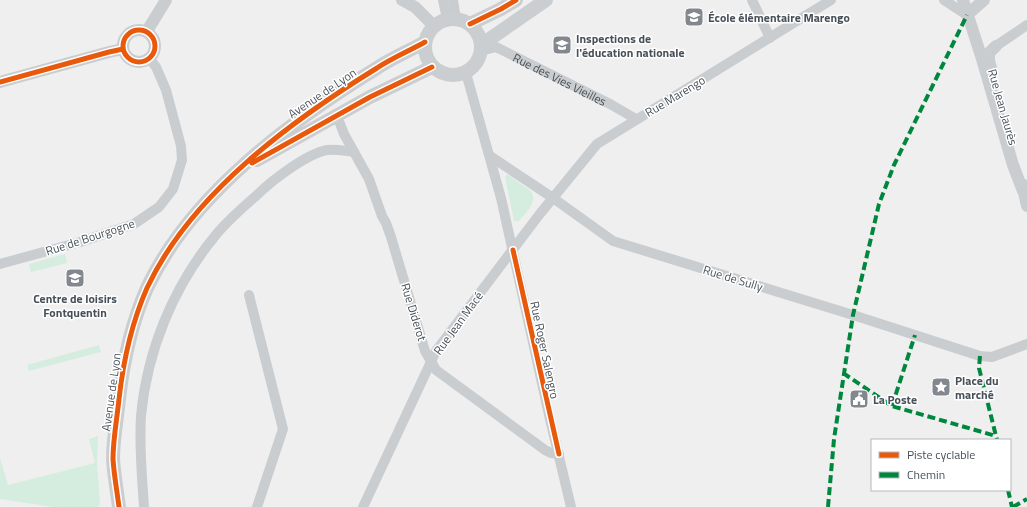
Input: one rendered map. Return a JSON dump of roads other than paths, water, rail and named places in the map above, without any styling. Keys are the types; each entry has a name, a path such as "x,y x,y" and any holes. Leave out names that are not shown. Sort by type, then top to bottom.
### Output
{"main road":[{"path":"470,24 502,9 516,0"},
{"path":"481,48 546,0"},
{"path":"452,19 470,24 476,30 480,37 481,48 479,60 473,67 466,73 457,75 448,75 439,72 432,67 427,60 424,51 427,36 434,26 452,19"},
{"name":"Avenue de Lyon","path":"119,507 114,469 115,438 126,356 142,302 164,259 206,203 271,140 378,67 425,42"},
{"name":"Avenue de Lyon","path":"238,171 370,97 432,67"}],"street":[{"path":"147,31 166,0"},
{"path":"402,0 416,7 434,26"},
{"path":"443,0 452,19"},
{"path":"452,19 453,0"},
{"path":"752,0 770,38"},
{"name":"Rue Marengo","path":"539,215 597,144 831,0"},
{"path":"944,0 968,15 984,0"},
{"name":"Rue Jean Jaurès","path":"963,0 976,38 1013,165 1025,190"},
{"path":"976,38 996,46 1027,25"},
{"path":"131,31 147,31 154,39 155,44 153,54 144,61 134,61 129,58 123,50 124,39 131,31"},
{"name":"Rue Jean Jaurès","path":"996,46 989,53 989,61 1019,164 1027,206"},
{"name":"Rue des Vies Vieilles","path":"481,48 496,47 610,104 636,119"},
{"path":"0,82 109,52 123,50"},
{"name":"Rue de Bourgogne","path":"0,264 134,224 159,207 173,189 182,160 180,146 166,90 156,67 149,58"},
{"name":"Rue Roger Salengro","path":"466,73 501,198 572,507"},
{"name":"Rue Diderot","path":"337,116 369,179 382,216 386,223 425,351 436,370 550,453 559,454"},
{"path":"144,507 140,444 141,416 146,382 157,340 185,280 214,236 231,218 265,187 287,171 314,155 326,150 354,152"},
{"name":"Rue de Sully","path":"490,156 553,198 612,241 853,315 980,356 992,357 1027,344"},
{"name":"Rue Jean Macé","path":"363,507 436,351 539,215"},
{"path":"249,295 283,429 257,507"}],"place":[{"name":"École élémentaire Marengo","path":"694,17"},
{"name":"Inspections de l'éducation nationale","path":"562,45"},
{"name":"Centre de loisirs Fontquentin","path":"75,278"},
{"name":"Place du marché","path":"941,387"},
{"name":"La Poste","path":"859,399"}]}
